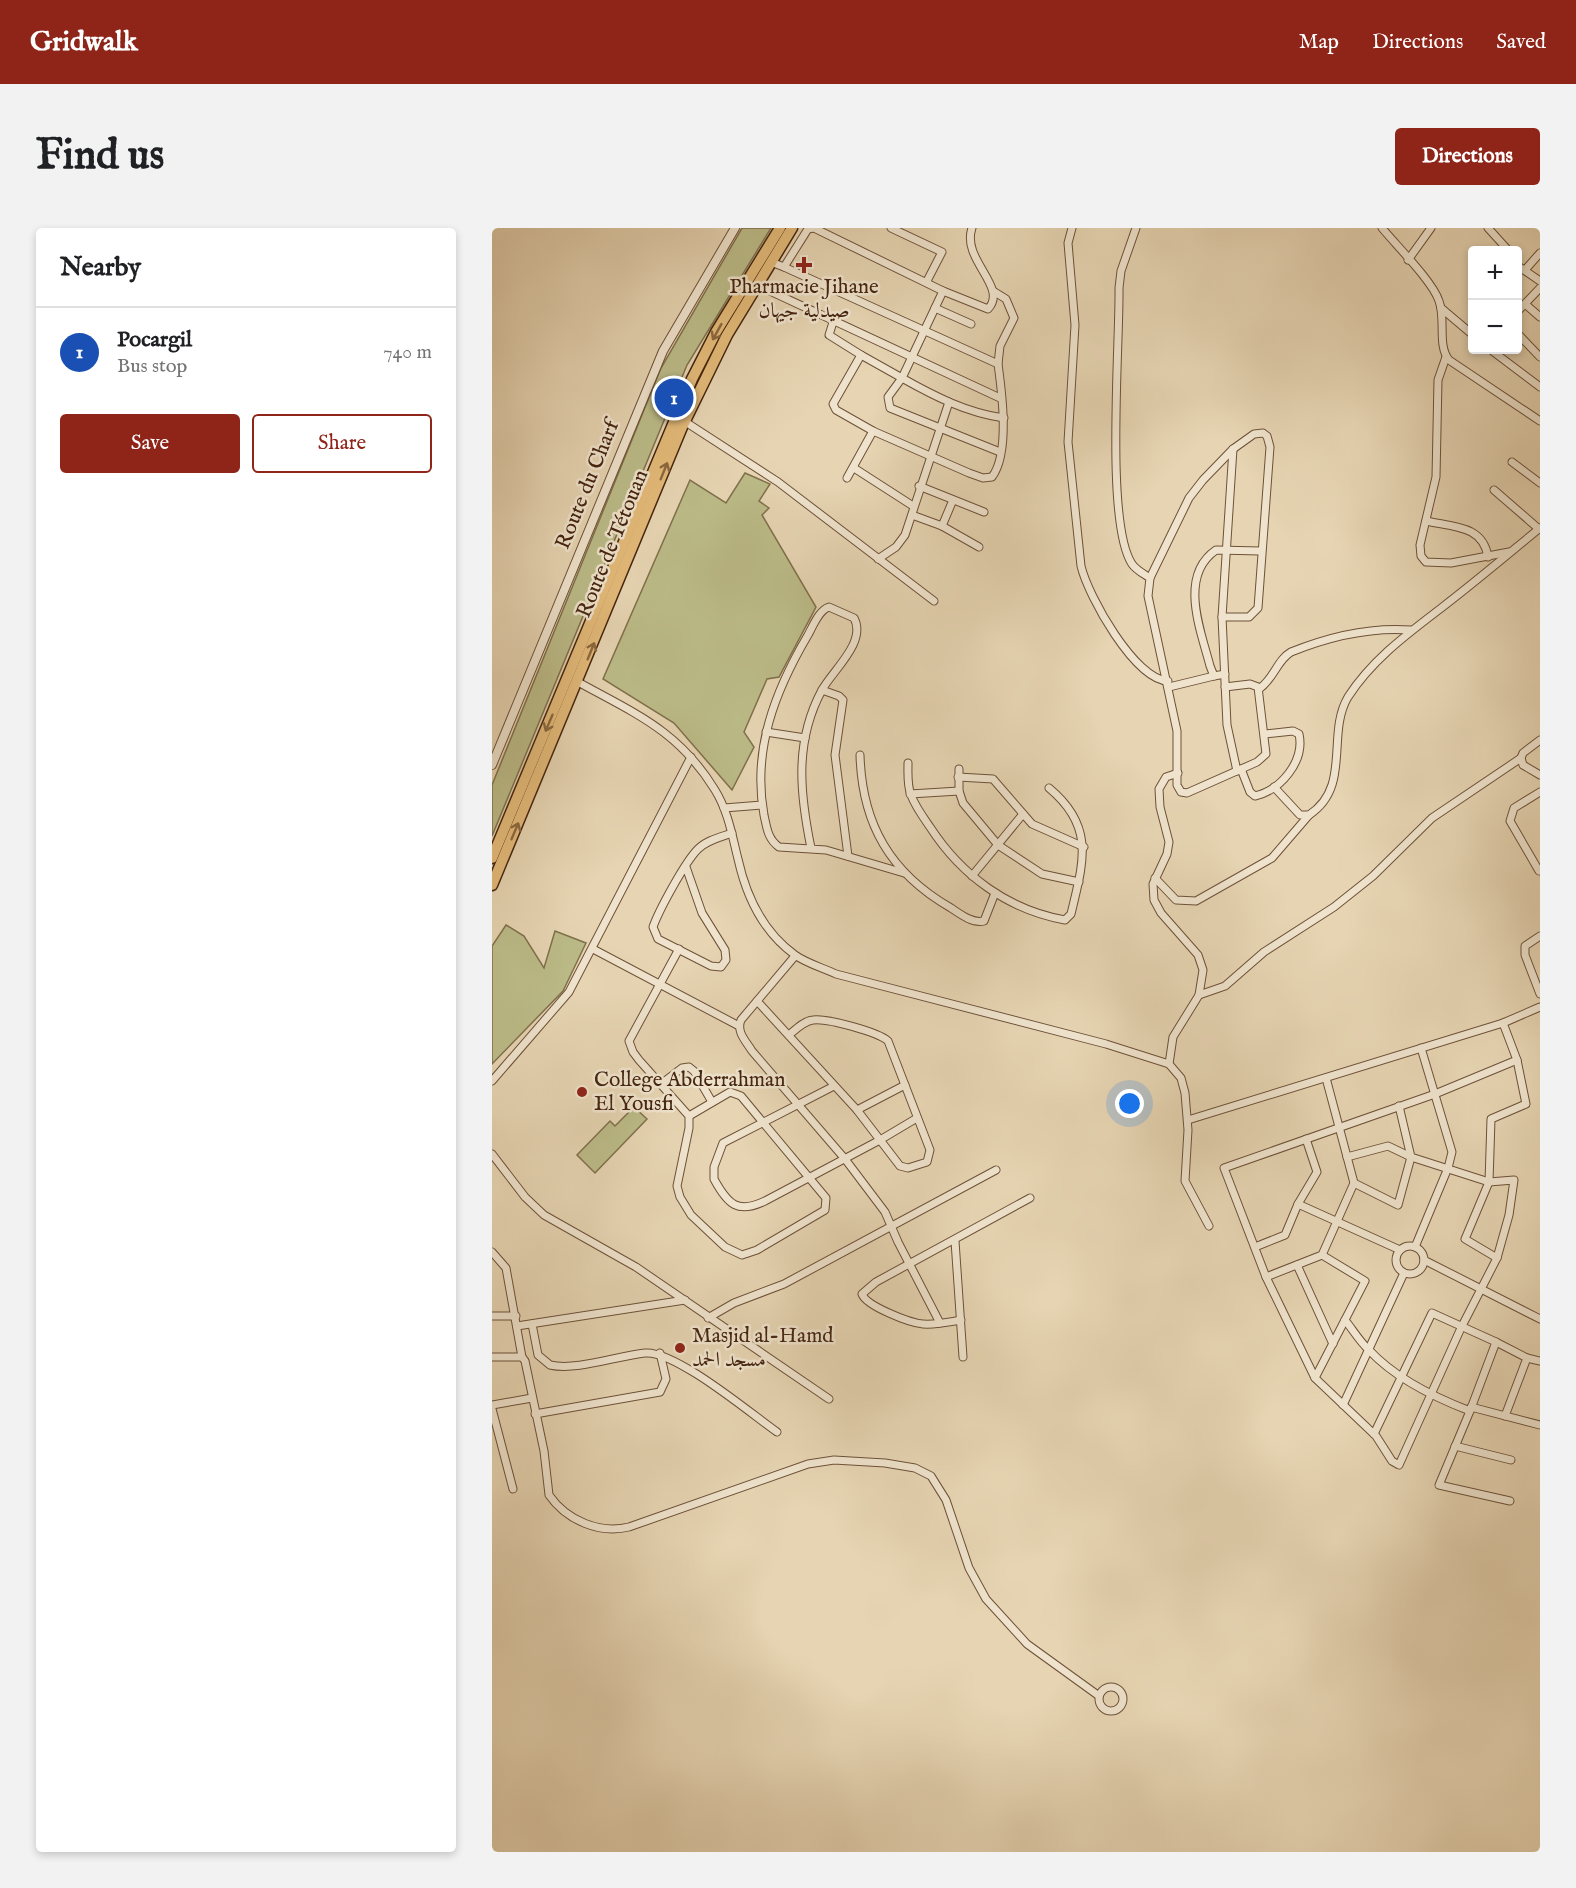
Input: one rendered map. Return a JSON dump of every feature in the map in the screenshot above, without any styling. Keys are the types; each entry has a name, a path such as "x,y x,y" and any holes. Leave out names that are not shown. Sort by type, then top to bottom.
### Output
{"highway":[{"name":"Route de Tétouan","path":"492,858 692,379 716,332 780,228"},
{"name":"Route de Tétouan","path":"492,885 578,682 684,421 726,335 792,228"}],"street":[{"name":"Route du Charf","path":"492,765 663,351 735,228"},
{"path":"784,267 808,229 814,228 984,309 991,306 993,291"},
{"path":"891,228 942,252 927,281"},
{"path":"861,355 833,404 836,410 873,431 931,456 986,478 994,475 1000,452 1004,417 1000,398 998,364 1000,346 1014,318 1006,299 993,291 970,250 972,228"},
{"path":"1062,228 1070,236"},
{"path":"1072,228 1068,252 1075,309 1068,442 1081,566 1086,586 1096,606 1135,661 1155,680 1168,684 1225,674"},
{"path":"1136,228 1119,288 1116,460 1122,533 1128,554 1132,564 1150,578"},
{"path":"1382,228 1436,293 1441,308 1446,357 1438,380 1436,477 1419,551 1426,562 1443,564 1512,551"},
{"path":"1408,260 1431,228"},
{"path":"1488,228 1504,246"},
{"path":"1525,270 1540,253"},
{"path":"771,262 998,364"},
{"path":"1522,268 1539,279"},
{"path":"757,285 1000,398"},
{"path":"1522,307 1540,288"},
{"path":"944,291 910,357 902,378 888,397 888,405 951,435 1000,452"},
{"path":"1525,304 1540,317"},
{"path":"935,308 971,324"},
{"path":"1441,308 1468,331"},
{"path":"834,319 828,335 861,355 949,402 974,412 1004,417"},
{"path":"1522,338 1540,357"},
{"path":"1496,354 1540,387"},
{"path":"1446,357 1463,373 1540,421"},
{"path":"878,559 900,541 912,515 919,486 949,402"},
{"path":"684,421 778,482 934,601"},
{"path":"847,478 873,431"},
{"path":"1222,617 1244,618 1256,613 1269,440 1266,434 1259,432 1233,449 1212,467 1189,498 1150,578 1148,596 1177,731 1178,788 1184,793 1264,757 1267,748 1259,689"},
{"path":"1233,449 1222,617 1227,725 1239,770 1253,795 1274,787 1289,774 1294,765 1299,736 1293,731 1265,734"},
{"path":"1512,462 1540,483"},
{"path":"854,468 913,506"},
{"path":"919,486 984,513"},
{"path":"1155,878 1176,900 1196,901 1272,858 1323,802 1336,774 1340,725 1348,699 1384,654 1539,529 1494,490"},
{"path":"942,526 953,500"},
{"path":"912,515 942,526 979,547"},
{"path":"1426,521 1478,535 1485,542 1488,557"},
{"path":"1214,676 1194,591 1207,558 1216,550 1261,551"},
{"path":"811,848 801,783 805,738 822,690 851,647 857,633 854,618 829,607 820,614 785,678 771,712 761,760 762,805 767,830 774,844 791,849 811,848 848,856 904,873"},
{"path":"1259,689 1273,677 1286,655 1300,648 1373,631 1411,630"},
{"path":"578,682 666,732 691,757 724,808 742,877 752,904 768,929 795,956 836,974 1136,1052 1169,1064 1180,1078 1185,1094 1188,1120 1185,1181 1209,1227"},
{"path":"1225,687 1250,684 1259,689"},
{"path":"822,690 839,696 843,700 834,755 841,810 848,840 848,856"},
{"path":"766,732 805,738"},
{"path":"1199,995 1225,986 1264,952 1334,907 1373,876 1432,818 1521,758 1523,753 1540,740"},
{"path":"860,755 861,780 866,807 887,853 904,873 948,907 977,922 987,918 995,892"},
{"path":"492,1081 569,992 691,757"},
{"path":"1521,758 1523,765 1540,775"},
{"path":"908,763 910,794 945,849 972,876 995,892 1027,909 1065,920 1070,917 1079,882 1084,847 1067,806 1049,789"},
{"path":"1079,882 1042,874 998,845 963,803 959,791 959,773 993,779 1023,814 1042,829 1084,847"},
{"path":"1169,1064 1175,1033 1199,995 1202,962 1156,905 1152,889 1168,848 1159,789 1166,777 1178,773"},
{"path":"1274,787 1300,815 1309,815"},
{"path":"910,794 959,791"},
{"path":"1540,792 1514,808 1510,816 1514,830 1540,871"},
{"path":"724,808 762,805"},
{"path":"972,876 1023,814"},
{"path":"686,867 702,913 725,950 726,960 721,967 658,939 653,927 686,867 698,850 732,833"},
{"path":"1540,936 1525,946 1525,955 1540,994"},
{"path":"593,949 739,1026 752,1051 845,1159 885,1212 940,1323"},
{"path":"679,950 629,1041 633,1052 689,1116 689,1128 677,1186 680,1197 691,1215 730,1251 742,1255 825,1209 825,1198 737,1093 730,1092 689,1116"},
{"path":"739,1026 795,956"},
{"path":"757,1001 856,1110 903,1168 927,1162 930,1150 890,1044 884,1037 812,1019 789,1035"},
{"path":"1188,1120 1503,1023 1540,1007"},
{"path":"1497,1258 1465,1239 1488,1182 1491,1119 1526,1104 1517,1060 1503,1023"},
{"path":"1415,1247 1448,1168 1452,1152 1421,1048"},
{"path":"1347,1156 1388,1146 1411,1157 1488,1182 1514,1180 1509,1215 1497,1258 1461,1328 1399,1465 1392,1461 1374,1434 1315,1378 1266,1277 1224,1168 1435,1094 1517,1060"},
{"path":"661,1084 682,1068 689,1067 694,1071 712,1102"},
{"path":"1266,1277 1322,1255 1354,1183 1326,1078"},
{"path":"834,1086 728,1140 719,1149 714,1179 738,1207 746,1209 809,1178 917,1118"},
{"path":"856,1110 905,1086"},
{"path":"1354,1183 1398,1205 1411,1157 1399,1106"},
{"path":"1255,1247 1285,1235 1298,1204 1317,1172 1306,1139"},
{"path":"492,1154 525,1197 544,1215 636,1267 829,1399"},
{"path":"708,1318 734,1303 783,1284 996,1170"},
{"path":"961,1320 916,1323 875,1306 863,1297 862,1293 867,1288 1030,1198"},
{"path":"1298,1204 1400,1250 1410,1246 1415,1247 1420,1250 1424,1260 1540,1319"},
{"path":"955,1241 963,1357"},
{"path":"1400,1250 1396,1263 1404,1273"},
{"path":"492,1252 506,1268 522,1356 528,1370 544,1451 549,1496 573,1516 603,1530 616,1530 647,1522 808,1464 834,1460 903,1465 923,1471 931,1476 942,1492 969,1568 997,1613 1027,1644 1099,1696"},
{"path":"1315,1378 1365,1281 1322,1255"},
{"path":"1404,1273 1417,1272 1424,1260"},
{"path":"1296,1265 1333,1344"},
{"path":"1343,1405 1404,1273"},
{"path":"517,1326 685,1300"},
{"path":"1374,1434 1432,1313 1527,1359 1540,1361"},
{"path":"492,1316 516,1316"},
{"path":"1346,1320 1369,1351 1431,1396 1470,1409 1540,1425"},
{"path":"532,1324 538,1355 549,1365 566,1366 643,1353 660,1353 690,1371 777,1432"},
{"path":"1496,1342 1439,1485 1510,1502"},
{"path":"535,1414 660,1392 666,1379 660,1353"},
{"path":"492,1357 522,1356"},
{"path":"1505,1416 1527,1359"},
{"path":"513,1489 492,1407 532,1398"},
{"path":"1455,1446 1511,1460"}],"green space":[{"path":"742,228 771,228 687,365 492,836 492,785 661,368"},
{"path":"745,473 770,484 759,501 769,508 762,515 816,607 779,677 767,679 744,732 754,747 732,790 674,723 603,679 690,480 726,503"},
{"path":"506,925 524,936 544,968 555,931 586,943 563,991 492,1064 492,946"},
{"path":"634,1107 647,1119 595,1173 577,1155 610,1121 615,1126"}],"place":[{"name":"Pharmacie Jihane صيدلية جيهان","path":"804,265"},
{"name":"Pocargil","path":"674,398"},
{"name":"College Abderrahman El Yousfi","path":"582,1092"},
{"name":"Masjid al-Hamd مسجد الحمد","path":"680,1348"}]}
